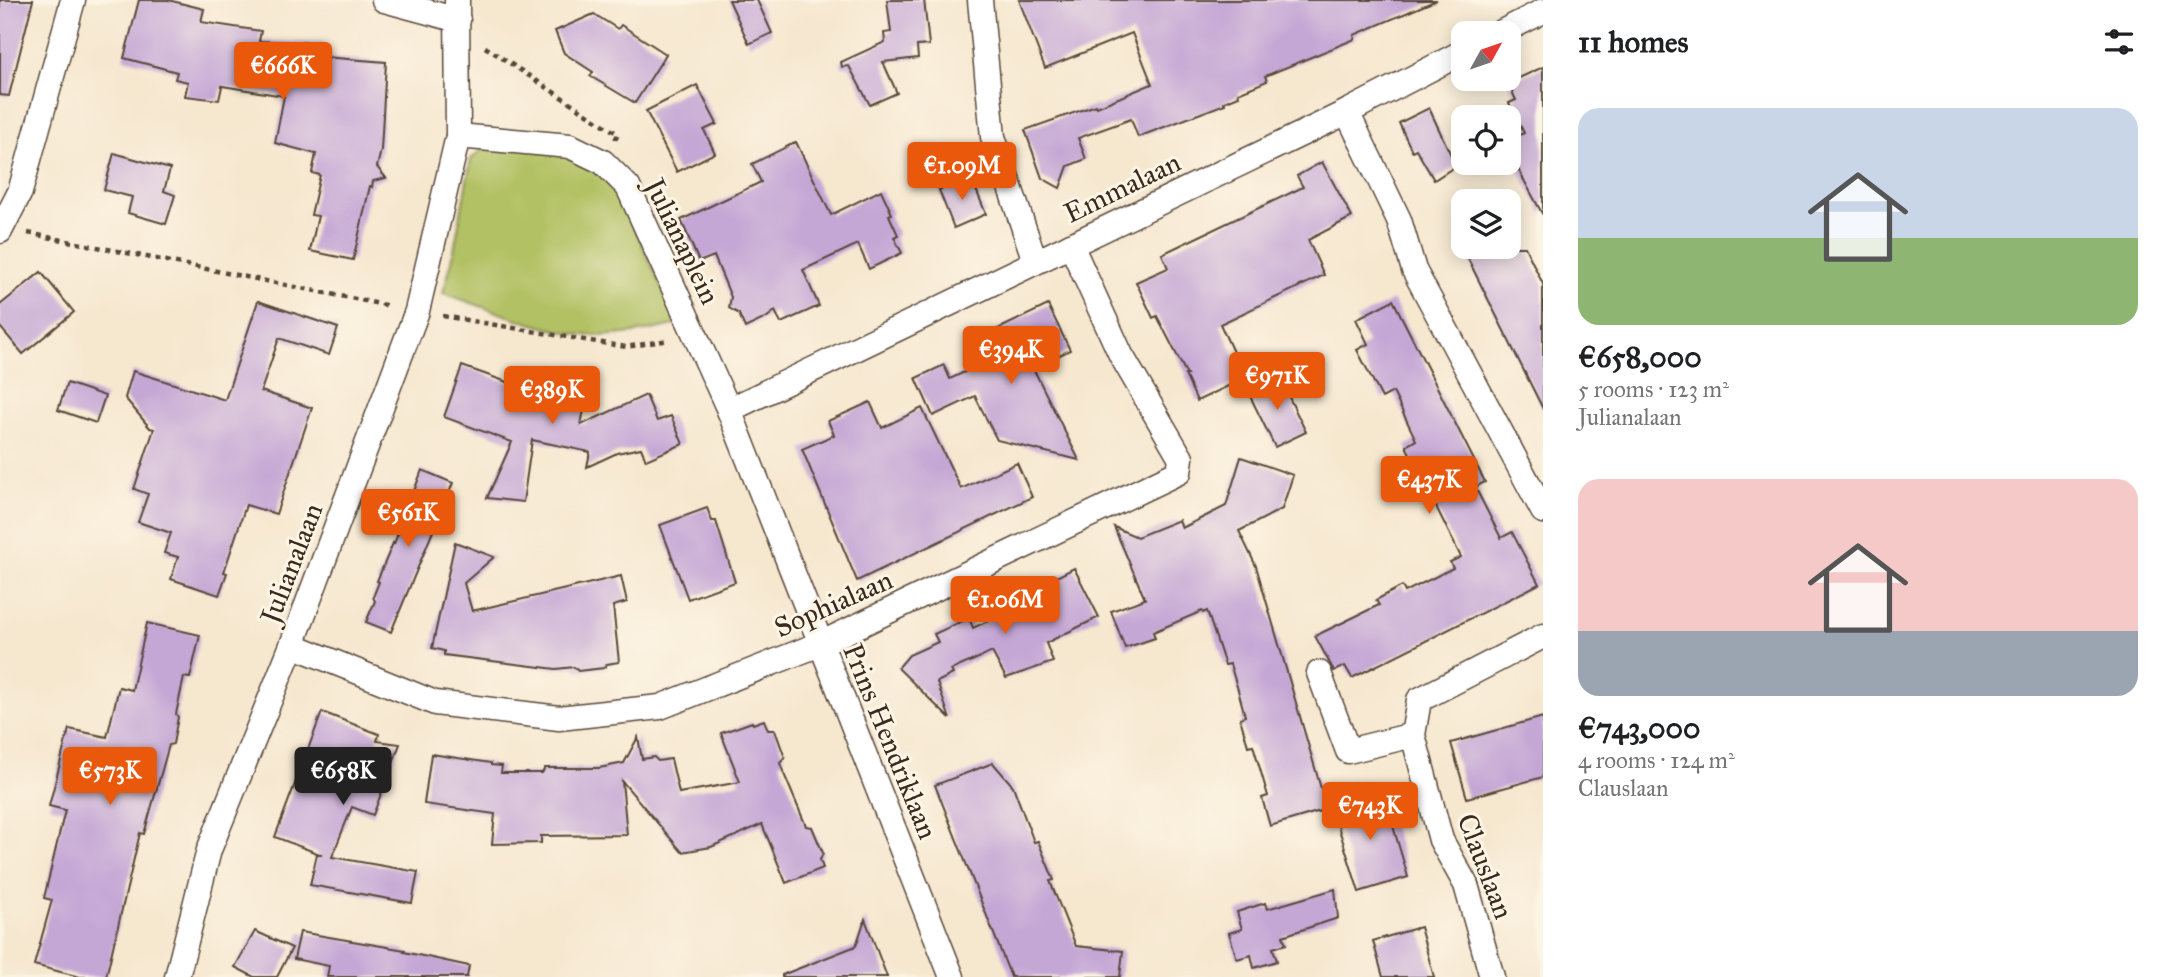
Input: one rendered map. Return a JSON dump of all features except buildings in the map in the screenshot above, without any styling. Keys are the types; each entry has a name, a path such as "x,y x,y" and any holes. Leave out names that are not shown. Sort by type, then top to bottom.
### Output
{"street":[{"path":"1,229 20,192 73,0"},
{"path":"384,0 457,10"},
{"path":"980,0 993,136 1035,261"},
{"name":"Julianalaan","path":"177,977 209,850 292,645 417,311 458,136 457,10"},
{"path":"1521,22 1543,11"},
{"name":"Emmalaan","path":"729,410 1347,112 1451,58"},
{"path":"1347,112 1399,220 1414,270 1543,511"},
{"name":"Julianaplein","path":"458,136 570,146 603,162 628,187 729,410"},
{"name":"Sophialaan","path":"292,645 435,703 559,718 660,707 820,644 1179,472 1181,458 1121,355 1071,245"},
{"name":"Prins Hendriklaan","path":"729,410 952,977"},
{"name":"Clauslaan","path":"1492,977 1466,885 1441,840 1413,735 1419,700 1543,636"},
{"path":"1319,673 1348,751 1413,735"}],"path":[{"path":"457,10 491,53 618,134 603,162"},
{"path":"1,229 417,311 626,347 696,335"}],"green space":[{"path":"492,141 596,160 617,191 679,324 620,335 583,335 530,323 443,293 452,261 471,159"}]}
